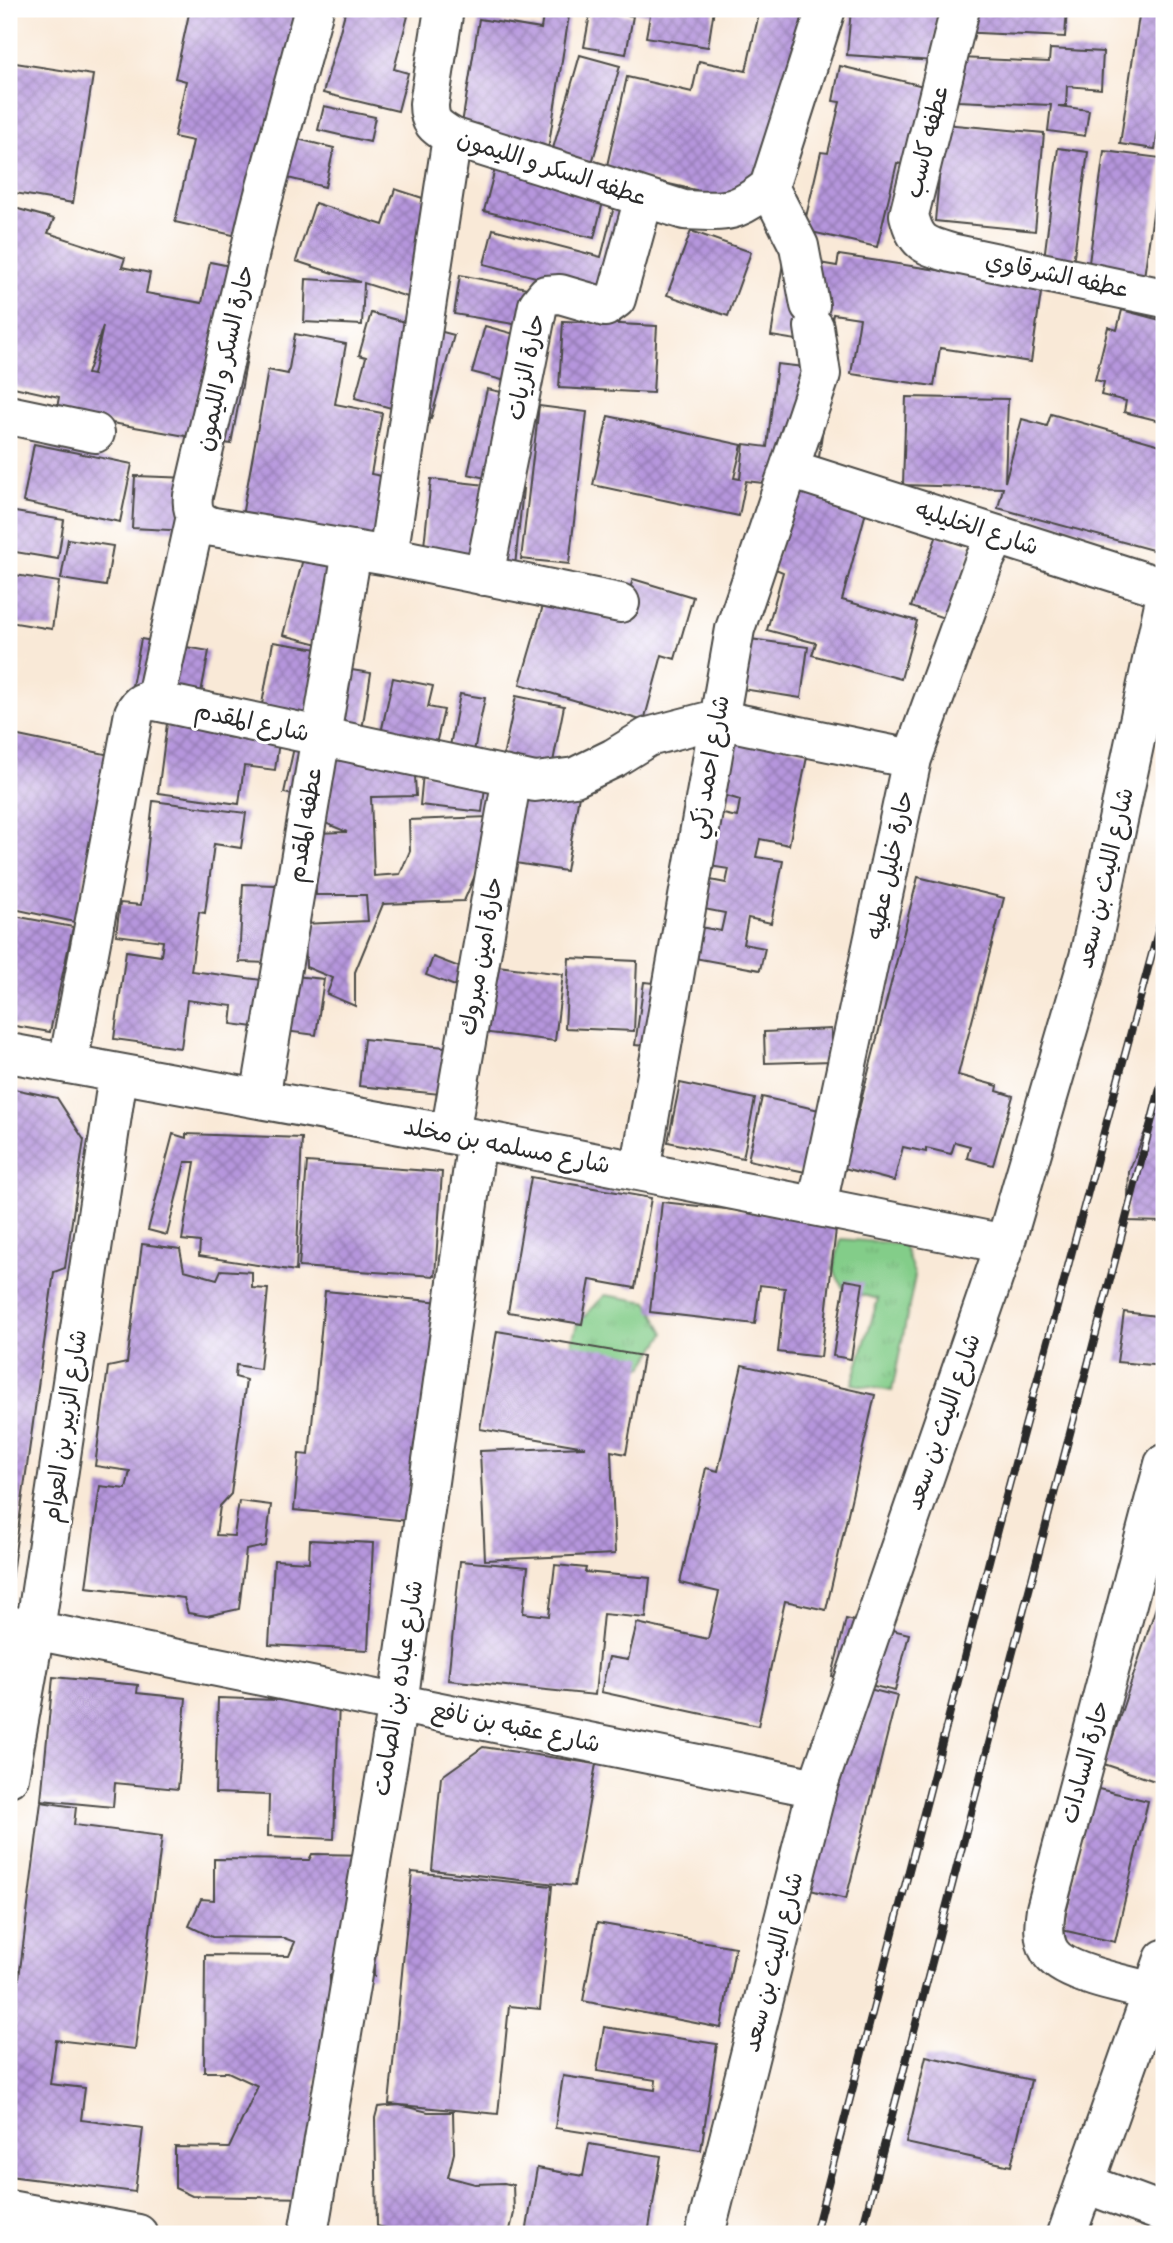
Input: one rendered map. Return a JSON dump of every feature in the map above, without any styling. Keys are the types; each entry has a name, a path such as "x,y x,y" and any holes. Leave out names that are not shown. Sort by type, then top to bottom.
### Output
{"street":[{"name":"حارة السكر و الليمون","path":"155,701 196,516 193,496 259,213 314,9"},
{"name":"عطفه السكر و الليمون","path":"443,9 429,117 437,127 452,137 684,210 722,211 758,195"},
{"path":"758,195 826,9"},
{"name":"عطفه كاسب","path":"951,253 923,244 912,230 909,215 960,9"},
{"path":"370,554 452,137"},
{"name":"شارع احمد زكي","path":"640,1171 717,719 735,629 821,374 799,246 758,195"},
{"name":"حارة الزيات","path":"484,576 538,305 546,295 560,294 605,307 616,299 644,198"},
{"name":"عطفه الشرقاوي","path":"951,253 1164,298"},
{"path":"9,415 95,433"},
{"name":"شارع الخليليه","path":"790,468 1164,588"},
{"path":"196,516 214,527 370,554 620,603"},
{"name":"حارة خليل عطيه","path":"817,1205 912,759 985,559 997,535"},
{"name":"عطفه المقدم","path":"260,1099 320,737 370,554"},
{"name":"شارع الليث بن سعد","path":"705,2234 817,1788 1005,1244 1089,957 1164,604"},
{"path":"68,1064 134,713 144,701 155,701"},
{"name":"شارع المقدم","path":"155,701 535,782 575,777 649,737 717,719"},
{"path":"717,719 912,759"},
{"name":"حارة امين مبروك","path":"463,1137 512,777"},
{"name":"شارع مسلمه بن مخلد","path":"9,1053 463,1137 1005,1244"},
{"name":"شارع الزبير بن العوام","path":"9,1777 22,1628 118,1074"},
{"name":"شارع عباده بن الصامت","path":"308,2234 398,1703 463,1137"},
{"name":"حارة السادات","path":"1158,1992 1068,1968 1050,1954 1043,1931 1046,1909 1164,1464"},
{"name":"شارع عقبه بن نافع","path":"22,1628 817,1788"},
{"path":"1067,2234 1158,1992"},
{"path":"1086,2184 1164,2213"},
{"path":"9,2210 138,2234"}],"green space":[{"path":"841,1239 903,1244 915,1276 892,1391 852,1384 878,1299 844,1290 833,1269"},
{"path":"605,1295 648,1302 665,1333 643,1367 571,1345 577,1324"}],"building":[{"path":"190,9 311,9 268,243 175,222 193,141 174,137 186,81 175,78"},
{"path":"346,9 381,9 408,16 394,69 408,73 398,111 323,93"},
{"path":"544,9 570,9 548,150 460,136 479,19 541,29"},
{"path":"591,9 633,16 626,54 584,47"},
{"path":"619,9 714,9 708,47 646,37 650,15"},
{"path":"760,9 819,9 758,209 696,195 696,190 606,170 627,77 692,92 699,61 746,71"},
{"path":"851,9 938,9 934,61 847,55"},
{"path":"959,9 1067,9 1065,37 958,32"},
{"path":"1140,9 1164,9 1164,106 1155,149 1120,144"},
{"path":"1050,49 1103,52 1101,89 1067,86 1066,106 1058,106 1089,110 1085,136 1048,131 1051,105 958,101 960,58 1049,62"},
{"path":"580,55 620,66 592,163 552,152"},
{"path":"9,62 93,75 73,203 9,192"},
{"path":"840,66 936,89 917,168 897,163 877,247 803,230 821,152 828,153 840,102 833,101"},
{"path":"324,106 375,117 370,142 318,130"},
{"path":"944,124 1044,133 1035,231 935,221"},
{"path":"273,133 334,148 325,187 263,172"},
{"path":"1058,148 1088,152 1073,263 1044,259"},
{"path":"1104,151 1161,158 1144,277 1088,270"},
{"path":"496,165 605,194 594,238 484,211"},
{"path":"395,189 450,207 420,301 364,283 362,325 304,322 306,279 360,282 296,261 315,203 383,225"},
{"path":"616,199 642,205 619,298 484,264 493,229 601,257"},
{"path":"11,207 54,219 48,233 125,258 122,267 150,273 146,293 202,303 210,262 250,270 234,350 248,353 231,444 101,421 53,429 59,397 9,386","holes":["103,326 93,375 87,374"]},
{"path":"691,231 751,252 728,316 667,295"},
{"path":"839,255 1042,286 1031,362 940,348 934,386 851,374 860,318 833,314 828,345 771,336 784,257 837,266"},
{"path":"460,275 532,289 526,326 454,314"},
{"path":"1122,310 1164,321 1164,422 1124,412 1126,401 1101,395 1104,382 1095,380 1108,327 1117,330"},
{"path":"371,313 454,335 431,419 355,398 366,357 359,355"},
{"path":"563,321 657,326 653,393 559,388"},
{"path":"485,326 540,341 528,387 472,372"},
{"path":"295,334 346,344 335,404 382,413 371,474 407,481 396,544 242,516 268,370 288,374"},
{"path":"777,364 830,370 815,489 746,481 739,516 593,485 608,416 742,445 734,478 740,479 744,444 767,447"},
{"path":"487,389 535,399 516,485 468,474"},
{"path":"906,397 1008,399 1005,482 1022,419 1047,426 1051,414 1164,446 1164,522 1156,551 998,508 1003,488 903,485"},
{"path":"539,406 587,412 569,564 521,559"},
{"path":"34,444 132,464 120,522 23,502"},
{"path":"135,476 191,478 189,531 132,528"},
{"path":"431,479 523,489 515,566 423,556"},
{"path":"796,488 867,508 842,600 917,621 901,679 812,655 816,643 767,630 783,572 773,568"},
{"path":"9,511 64,520 58,559 9,551"},
{"path":"937,535 972,547 947,619 911,607"},
{"path":"68,539 113,546 106,586 61,579"},
{"path":"304,555 367,578 354,627 330,647 283,635"},
{"path":"9,574 59,582 52,629 9,622"},
{"path":"633,579 693,597 675,659 662,655 644,721 520,684 547,592 622,614"},
{"path":"141,639 209,651 200,698 132,686"},
{"path":"750,639 808,647 801,698 742,689"},
{"path":"273,642 318,649 307,718 261,710"},
{"path":"345,669 371,673 362,730 335,725"},
{"path":"393,678 433,686 428,707 444,710 436,744 381,733"},
{"path":"460,694 485,698 474,751 450,746"},
{"path":"516,696 564,706 551,772 502,762"},
{"path":"168,716 229,724 227,737 279,742 275,770 244,766 239,804 158,793"},
{"path":"9,734 110,755 75,922 9,908"},
{"path":"734,734 808,752 789,845 760,839 756,857 783,861 771,923 748,918 743,944 765,948 760,970 689,957 695,926 721,931 725,913 699,908 705,879 726,883 729,869 703,865 714,812 737,817 740,800 720,794"},
{"path":"295,743 323,750 312,799 284,793"},
{"path":"414,755 416,796 371,797 374,876 400,874 410,851 409,820 489,817 489,843 464,901 383,904 355,972 355,1006 327,994 333,978 306,967 305,926 302,964 239,962 243,884 306,886 304,924 368,921 366,895 316,895 314,833 347,832 325,823 336,758"},
{"path":"423,773 486,779 482,812 420,805"},
{"path":"510,784 579,795 566,871 497,860"},
{"path":"153,801 246,813 241,848 214,844 205,913 199,912 191,971 293,984 294,976 324,979 316,1035 231,1024 233,1006 187,1000 181,1048 114,1039 126,951 161,956 163,941 116,935 120,903 141,905"},
{"path":"918,877 1004,898 958,1075 998,1086 997,1091 1013,1096 993,1165 967,1158 970,1146 955,1142 951,1154 926,1148 926,1152 903,1147 894,1181 844,1168"},
{"path":"9,915 73,927 50,1032 9,1025"},
{"path":"433,957 462,968 455,986 426,975"},
{"path":"569,958 637,961 634,1031 565,1028"},
{"path":"489,965 563,974 555,1041 481,1032"},
{"path":"644,982 665,984 656,1047 635,1045"},
{"path":"831,1029 832,1061 765,1063 764,1032"},
{"path":"364,1039 445,1047 440,1094 359,1086"},
{"path":"680,1083 755,1099 743,1158 668,1142"},
{"path":"1164,1084 1164,1222 1127,1221 1129,1172"},
{"path":"9,1088 57,1098 84,1140 65,1268 54,1272 10,1588"},
{"path":"762,1097 828,1112 815,1174 748,1160"},
{"path":"173,1134 186,1138 186,1134 302,1138 296,1271 199,1256 200,1242 182,1240 195,1162 185,1162 167,1235 148,1230"},
{"path":"307,1162 442,1172 435,1276 299,1267"},
{"path":"531,1177 651,1198 635,1288 590,1280 582,1324 508,1312"},
{"path":"662,1202 837,1221 821,1357 778,1352 785,1288 760,1285 755,1324 650,1312"},
{"path":"142,1244 180,1249 184,1270 217,1279 221,1270 252,1272 252,1288 268,1289 260,1369 236,1365 235,1377 246,1380 231,1494 220,1506 216,1535 234,1536 239,1501 271,1505 266,1546 246,1550 239,1609 207,1616 188,1613 184,1598 86,1587 100,1486 126,1489 130,1471 95,1466 108,1367 127,1363"},
{"path":"845,1280 863,1283 851,1359 833,1356"},
{"path":"325,1291 441,1302 420,1522 294,1510 299,1454 309,1455"},
{"path":"1124,1312 1164,1317 1164,1366 1117,1362"},
{"path":"497,1331 643,1356 626,1454 611,1451 615,1554 485,1560 480,1451 585,1447 480,1429"},
{"path":"742,1365 875,1395 826,1610 785,1601 758,1726 601,1692 609,1657 628,1660 637,1623 708,1639 719,1592 680,1583 706,1468 718,1471"},
{"path":"310,1540 373,1543 368,1650 269,1645 274,1560 309,1562"},
{"path":"460,1561 528,1567 523,1613 549,1616 555,1565 586,1568 585,1572 650,1578 646,1618 603,1614 595,1695 448,1680"},
{"path":"1164,1583 1164,1784 1104,1764"},
{"path":"846,1619 909,1634 895,1691 832,1676"},
{"path":"53,1677 138,1685 137,1693 186,1698 178,1789 115,1783 113,1807 41,1800"},
{"path":"837,1681 897,1696 846,1899 787,1884"},
{"path":"218,1698 339,1702 334,1839 268,1836 269,1795 215,1793"},
{"path":"483,1747 596,1764 574,1886 432,1870 441,1777"},
{"path":"1074,1783 1148,1801 1115,1942 1062,1930 1083,1842"},
{"path":"41,1802 76,1807 74,1825 162,1836 135,2049 56,2040 50,2084 85,2088 81,2120 143,2128 135,2192 9,2176 9,2058"},
{"path":"312,1854 375,1855 374,1976 330,1975 329,2050 313,2084 316,2084 314,2198 192,2196 175,2188 175,2147 229,2148 258,2086 228,2072 204,2072 205,1955 289,1956 295,1942 284,1938 212,1937 189,1926 201,1899 214,1900 214,1859 309,1860"},
{"path":"412,1872 552,1886 540,2009 509,2006 498,2114 389,2104"},
{"path":"597,1923 735,1947 721,2028 583,2001"},
{"path":"604,2027 717,2044 701,2150 555,2128 563,2076 655,2090 656,2080 597,2071"},
{"path":"926,2056 1031,2080 1011,2166 906,2143"},
{"path":"399,2105 428,2112 453,2112 454,2153 448,2177 475,2184 513,2185 514,2213 509,2234 411,2234 377,2226 375,2118 378,2107"},
{"path":"589,2144 661,2156 648,2234 526,2234 537,2168 583,2176"}],"railway":[{"path":"815,2234 997,1530 1164,909"},
{"path":"861,2234 1164,1073"}]}
